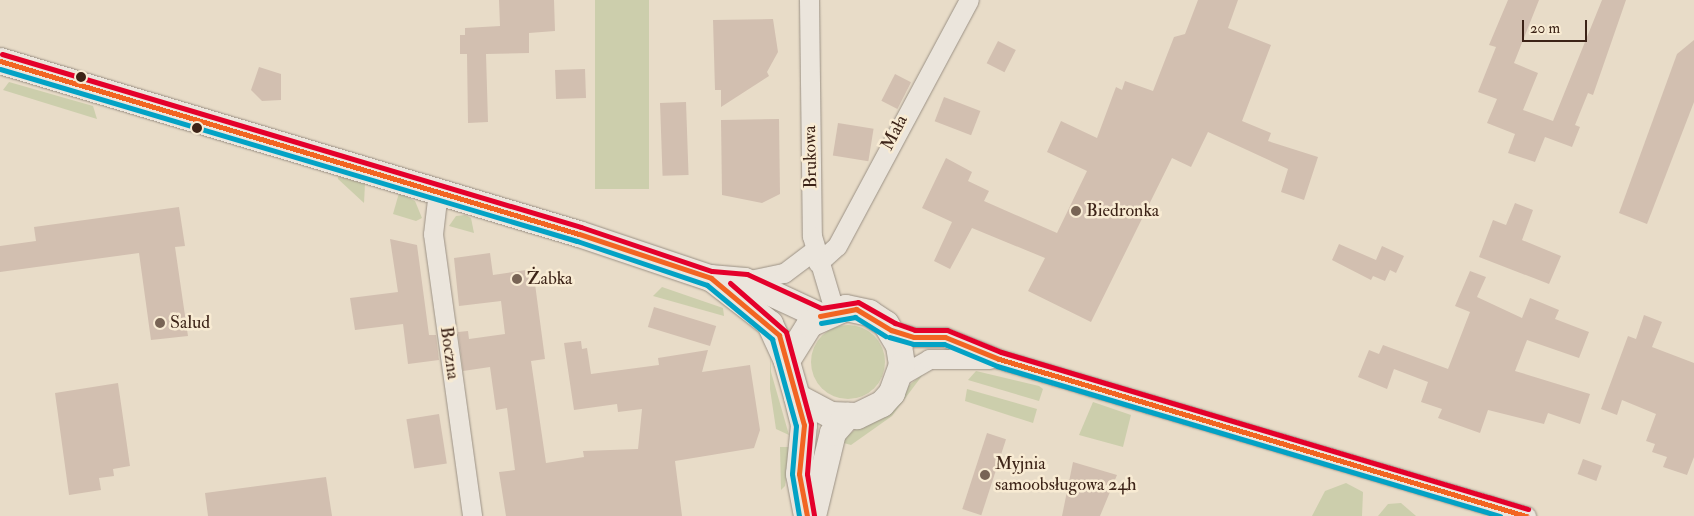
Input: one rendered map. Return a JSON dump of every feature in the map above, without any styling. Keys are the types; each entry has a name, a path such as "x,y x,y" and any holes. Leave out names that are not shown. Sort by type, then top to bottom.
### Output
{"street":[{"name":"Brukowa","path":"809,0 816,256 827,313"},
{"name":"Mała","path":"744,281 790,271 837,246 969,0"},
{"path":"0,61 438,191 711,278 744,281 827,313 868,313 891,330 914,337 946,337 999,360 1526,516"},
{"name":"Boczna","path":"438,191 433,234 472,516"},
{"path":"711,278 770,324 787,361 804,425 799,474 807,516"},
{"path":"787,361 797,340 827,313"},
{"path":"891,330 900,346 900,376"},
{"path":"813,516 833,433 848,416 882,404 900,376 929,359 999,360"},
{"path":"797,397 814,410 848,416"}],"green space":[{"path":"595,0 649,0 649,189 595,189"},
{"path":"9,82 93,106 97,119 3,90"},
{"path":"338,176 365,184 364,203 338,179"},
{"path":"399,193 415,201 422,218 416,221 393,214"},
{"path":"465,215 471,218 474,233 449,226 456,216"},
{"path":"662,287 723,308 724,316 653,296"},
{"path":"848,325 862,328 874,336 882,348 885,362 882,376 874,388 862,396 848,399 834,396 822,388 814,376 811,362 814,348 822,336 834,328"},
{"path":"770,349 771,372 789,435 776,429 770,389"},
{"path":"976,371 1039,386 1043,389 1039,401 968,380"},
{"path":"924,373 892,416 851,445 840,442"},
{"path":"967,389 1037,409 1033,423 965,401"},
{"path":"1093,402 1131,415 1123,447 1079,435"},
{"path":"780,447 790,447 785,486 781,490"},
{"path":"1346,483 1363,492 1362,516 1312,516 1325,491"},
{"path":"1401,503 1416,516 1378,516 1388,504"}],"building":[{"path":"499,0 554,0 555,31 529,33 529,53 486,54 488,122 468,123 467,54 460,54 460,35 465,35 465,28 500,26"},
{"path":"1198,0 1238,0 1228,28 1271,45 1242,121 1271,133 1268,141 1318,157 1304,200 1281,192 1288,169 1208,132 1191,167 1172,158 1091,322 1028,291 1045,258 972,228 950,269 934,261 952,222 922,208 946,158 972,172 968,181 989,191 984,201 1057,233 1087,171 1047,152 1061,121 1097,138 1116,87 1122,90 1125,81 1153,91 1174,37 1185,34"},
{"path":"1508,0 1539,0 1514,63 1538,73 1523,110 1553,121 1602,0 1626,0 1593,95 1588,93 1575,125 1580,127 1572,147 1545,137 1535,162 1508,153 1515,134 1487,123 1497,99 1478,92 1496,47 1489,45"},
{"path":"773,19 778,52 767,72 769,76 721,107 721,90 715,90 713,20"},
{"path":"1694,40 1694,102 1647,224 1619,213 1677,54"},
{"path":"998,41 1016,50 1004,72 987,63"},
{"path":"259,67 281,74 281,100 262,101 251,90"},
{"path":"585,69 586,98 556,99 555,70"},
{"path":"895,74 911,82 897,109 881,101"},
{"path":"944,97 980,111 971,135 935,121"},
{"path":"686,102 689,175 663,176 660,103"},
{"path":"779,119 780,194 762,203 722,195 721,120"},
{"path":"838,123 874,129 868,161 833,156"},
{"path":"1515,203 1533,210 1522,240 1561,256 1549,284 1479,257 1493,220 1506,225"},
{"path":"179,207 185,246 175,247 188,336 151,340 139,253 0,272 0,246 36,241 34,227"},
{"path":"390,239 417,245 429,335 436,335 439,360 408,364 403,324 355,330 350,298 398,292"},
{"path":"1339,244 1376,260 1382,246 1404,256 1396,273 1390,270 1385,281 1373,276 1371,280 1332,260"},
{"path":"490,253 493,275 533,269 545,359 531,361 546,463 584,457 583,451 638,449 642,409 618,412 617,404 574,410 564,343 581,341 582,349 587,348 591,374 659,365 658,358 708,350 702,372 750,365 760,430 754,448 675,461 682,516 506,516 499,472 515,470 507,408 496,410 490,367 463,371 458,332 468,331 469,339 505,334 501,301 459,306 454,258"},
{"path":"1470,271 1486,277 1477,297 1522,318 1530,298 1559,310 1555,319 1589,332 1579,358 1527,340 1515,371 1590,394 1580,424 1548,413 1544,424 1488,410 1480,433 1438,418 1442,409 1421,402 1428,382 1394,369 1387,389 1358,377 1369,350 1379,354 1383,345 1448,369 1470,312 1455,306"},
{"path":"654,307 716,326 710,346 648,327"},
{"path":"1644,315 1662,322 1652,347 1694,363 1694,457 1687,475 1663,467 1667,457 1652,452 1655,444 1646,441 1656,414 1622,400 1617,415 1601,409 1628,336 1636,339"},
{"path":"118,383 130,466 113,469 114,476 99,478 101,490 69,495 55,393"},
{"path":"439,414 447,463 414,469 406,419"},
{"name":"Myjnia samoobsługowa 24h","path":"987,433 1006,439 981,515 962,509"},
{"path":"1583,459 1602,466 1596,481 1578,474"},
{"path":"1073,462 1117,475 1100,516 1062,516"},
{"path":"326,477 332,516 208,516 205,493"}],"transit line":[{"path":"2,54 581,227 712,271 747,274 821,308 858,302 895,323 915,330 947,330 1001,352 1528,509"},
{"path":"0,61 579,234 711,278 779,335 804,425 799,474 807,516"},
{"path":"0,69 577,241 707,285 772,339 796,426 792,474 799,516"},
{"path":"730,283 786,332 811,424 807,474 814,515"},
{"path":"820,316 856,309 891,330"},
{"path":"821,323 855,317 886,336"},
{"path":"891,330 914,337 945,337 999,359 1526,516"},
{"path":"889,337 913,344 944,344 997,366 1500,516"}],"place":[{"name":"Biedronka","path":"1076,211"},
{"name":"Żabka","path":"517,279"},
{"name":"Salud","path":"160,323"},
{"name":"Myjnia samoobsługowa 24h","path":"985,475"}]}
